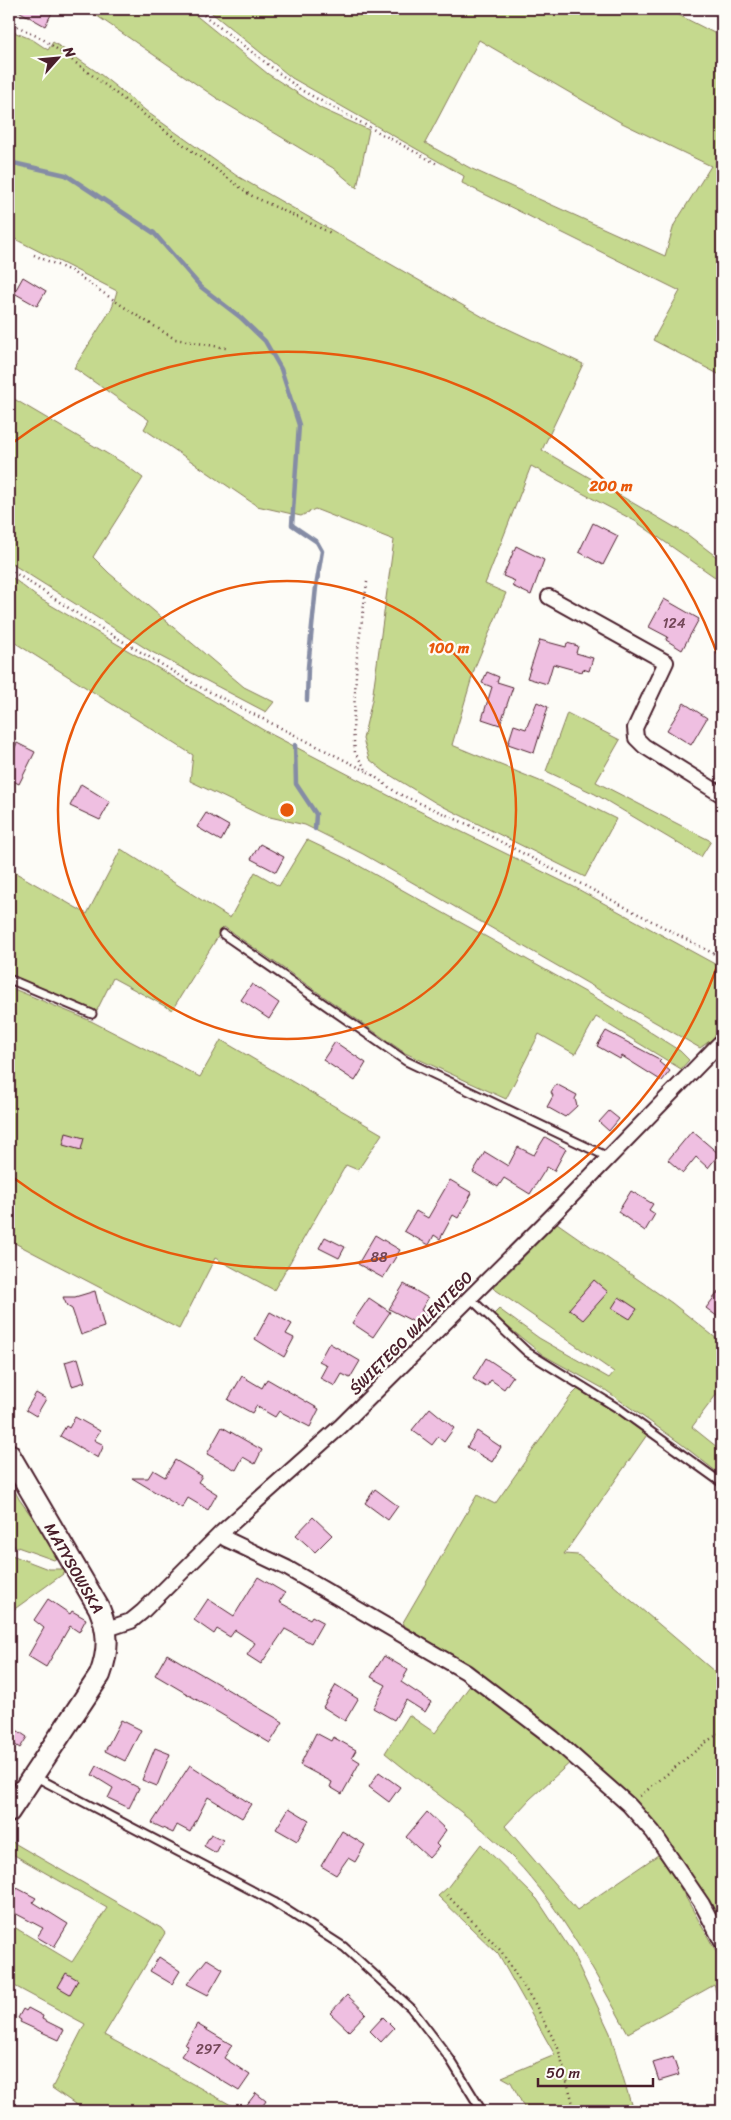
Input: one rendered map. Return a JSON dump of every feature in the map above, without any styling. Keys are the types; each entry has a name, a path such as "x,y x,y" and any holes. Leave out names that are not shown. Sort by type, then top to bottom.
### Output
{"street":[{"path":"549,597 666,662 635,728 636,738 644,746 722,795"},
{"name":"ŚWIĘTEGO WALENTEGO","path":"107,1629 131,1621 221,1533 341,1426 720,1045"},
{"name":"MATYSOWSKA","path":"9,1454 92,1595 107,1629 107,1656 100,1675 9,1812"},
{"path":"221,1533 226,1539 287,1568 466,1672 553,1738 629,1805 652,1832 702,1904 722,1942"}],"lane":[{"path":"223,934 406,1061 608,1157"},
{"path":"9,978 92,1014"},
{"path":"470,1298 527,1352 620,1409 722,1483"},
{"path":"34,1776 274,1902 344,1947 411,2008 450,2059 482,2111"}],"path":[{"path":"196,9 301,90 439,165"},
{"path":"16,26 46,41 250,195 333,234"},
{"path":"34,255 71,271 175,339 226,348"},
{"path":"9,569 87,620 196,685 367,771 397,793 469,826 722,958"},
{"path":"367,582 357,656 353,730 355,753 367,771"},
{"path":"629,1805 709,1740 722,1732"},
{"path":"447,1895 501,1952 535,2004 558,2048 575,2111"}],"green space":[{"path":"87,9 188,9 268,74 322,109 369,130 357,188 333,168 218,99"},
{"path":"207,9 667,9 722,37 722,376 653,340 680,291 462,183 464,176 292,78","holes":["479,40 620,122 711,166 674,225 665,256 470,168 425,143"]},
{"path":"9,30 33,40 48,50 53,42 100,74 150,114 237,176 483,317 583,364 542,450 688,535 722,561 722,582 635,521 531,466 485,584 506,593 475,667 452,745 542,782 616,819 585,877 436,803 385,772 369,759 363,739 372,700 394,540 315,509 301,516 257,506 144,429 149,420 74,368 112,308 117,291 9,236"},
{"path":"9,396 123,463 143,478 93,557 109,573 244,687 274,702 266,712 150,651 9,562"},
{"path":"9,575 37,597 265,731 403,803 574,887 722,968 722,1032 700,1048 363,854 305,825 261,815 190,781 193,755 9,639"},
{"path":"567,713 620,740 596,782 711,841 701,857 595,794 546,771"},
{"path":"307,840 347,859 603,1002 680,1051 689,1060 681,1069 596,1017 575,1054 539,1034 506,1099 405,1053 224,927 172,1010 113,978 96,1012 9,974 9,869 87,914 121,849 230,918 255,872 279,886"},
{"path":"9,987 91,1021 200,1077 221,1040 382,1134 358,1170 346,1165 274,1290 215,1258 179,1329 9,1240"},
{"path":"557,1223 672,1303 722,1343 722,1387 692,1427 722,1451 722,1476 680,1443 604,1389 543,1355 493,1315 499,1309 539,1338 609,1378 614,1372 493,1288"},
{"path":"578,1389 649,1432 564,1554 578,1555 722,1678 722,1909 716,1915 698,1886 646,1814 573,1744 479,1674 402,1624 477,1495 495,1504 571,1396"},
{"path":"9,1480 19,1499 60,1555 54,1560 9,1544"},
{"path":"9,1554 48,1569 70,1569 9,1613"},
{"path":"472,1683 573,1760 530,1799 505,1826 577,1910 658,1855 671,1871 722,1962 722,2011 714,1985 628,2033 577,1942 532,1879 484,1830 385,1753 409,1715 435,1733"},
{"path":"9,1840 161,1928 165,1933 104,2035 231,2105 237,2111 85,2111 52,2088 85,2024 9,1983 9,1924 72,1962 107,1908 9,1852"},
{"path":"481,1844 537,1899 572,1952 610,2033 633,2111 526,2111 511,2082 502,2077 555,2055 498,1954 438,1896 447,1888"}],"building":[{"path":"15,9 54,9 45,26"},
{"path":"23,277 46,291 37,306 14,293"},
{"path":"593,523 618,536 603,565 579,552"},
{"path":"516,546 544,560 531,595 512,586 515,581 503,576"},
{"path":"664,599 699,619 682,650 666,640 668,637 649,627"},
{"path":"540,640 566,647 567,643 578,646 576,653 593,658 589,671 583,669 582,672 553,664 547,684 527,678"},
{"path":"487,672 499,677 497,682 513,687 500,725 482,719 492,687 482,683"},
{"path":"537,702 548,707 534,753 508,744 514,725 526,729"},
{"path":"684,703 707,718 691,745 667,730"},
{"path":"17,743 35,752 19,784 9,779 9,760"},
{"path":"81,784 110,802 100,820 70,806"},
{"path":"206,813 229,826 221,841 197,827"},
{"path":"260,844 284,857 276,872 251,859"},
{"path":"252,984 279,1003 269,1019 241,1000"},
{"path":"606,1031 661,1060 659,1062 670,1071 662,1081 622,1056 620,1059 597,1046"},
{"path":"335,1042 366,1063 355,1081 323,1060"},
{"path":"556,1084 577,1095 575,1099 577,1106 565,1117 547,1107 553,1096 551,1092"},
{"path":"609,1111 619,1119 609,1131 599,1122"},
{"path":"692,1131 719,1154 708,1168 696,1157 683,1173 668,1160"},
{"path":"66,1133 84,1138 81,1150 63,1145"},
{"path":"545,1137 566,1149 554,1171 547,1167 530,1194 504,1178 498,1187 473,1172 485,1152 508,1166 518,1147 534,1155"},
{"path":"450,1180 472,1193 458,1218 453,1215 440,1239 434,1235 429,1245 404,1231 416,1211 428,1218"},
{"path":"631,1191 653,1204 649,1210 655,1214 645,1231 618,1212"},
{"path":"375,1235 400,1250 383,1278 358,1264"},
{"path":"325,1237 345,1247 339,1258 319,1248"},
{"path":"594,1280 608,1292 583,1320 569,1309"},
{"path":"404,1284 428,1298 421,1310 427,1314 420,1325 389,1309"},
{"path":"722,1287 722,1320 706,1308"},
{"path":"95,1291 104,1327 81,1335 72,1309 67,1306 63,1297 75,1297"},
{"path":"619,1297 637,1309 630,1319 612,1308"},
{"path":"369,1298 390,1312 373,1337 352,1323"},
{"path":"270,1312 292,1324 286,1334 294,1338 284,1357 255,1339"},
{"path":"329,1343 360,1361 350,1378 342,1374 335,1386 320,1378 327,1365 319,1361"},
{"path":"78,1358 85,1382 72,1386 65,1362"},
{"path":"486,1358 513,1376 504,1389 491,1380 486,1387 473,1379"},
{"path":"242,1376 262,1388 267,1379 319,1409 310,1427 279,1411 275,1417 256,1406 252,1413 228,1400"},
{"path":"36,1393 46,1399 36,1416 26,1410"},
{"path":"430,1408 454,1428 444,1442 438,1437 432,1445 412,1430"},
{"path":"75,1417 100,1431 94,1440 104,1445 98,1458 60,1436 66,1426 69,1428"},
{"path":"222,1427 262,1450 255,1464 243,1457 236,1470 207,1454"},
{"path":"477,1431 501,1447 492,1462 467,1447"},
{"path":"175,1460 202,1476 198,1482 217,1494 208,1510 188,1498 182,1508 132,1478 148,1478 153,1470 165,1477"},
{"path":"375,1489 398,1506 388,1520 365,1503"},
{"path":"313,1517 332,1535 315,1552 296,1535"},
{"path":"258,1577 285,1593 279,1602 310,1619 312,1616 323,1622 311,1643 285,1629 261,1664 247,1655 255,1643 235,1630 230,1637 217,1629 214,1634 194,1620 208,1599 234,1616"},
{"path":"48,1599 70,1614 72,1611 86,1619 79,1632 70,1626 46,1667 28,1656 44,1628 34,1620"},
{"path":"167,1654 283,1722 270,1743 155,1675"},
{"path":"384,1656 408,1670 401,1682 431,1702 425,1712 406,1700 394,1720 373,1708 386,1685 371,1677"},
{"path":"336,1685 358,1699 345,1721 323,1707"},
{"path":"121,1720 141,1730 125,1761 105,1751"},
{"path":"9,1725 27,1737 20,1748 9,1741"},
{"path":"316,1733 331,1741 333,1737 356,1750 352,1757 360,1762 342,1794 330,1787 332,1782 300,1765"},
{"path":"155,1748 170,1754 157,1786 142,1780"},
{"path":"190,1765 251,1804 242,1818 208,1797 190,1832 177,1825 173,1833 152,1823"},
{"path":"97,1766 139,1788 129,1808 108,1798 113,1788 92,1775"},
{"path":"379,1772 400,1787 389,1802 369,1787"},
{"path":"289,1808 309,1820 297,1841 276,1829"},
{"path":"427,1812 446,1830 436,1844 439,1847 429,1858 406,1837"},
{"path":"342,1831 365,1845 355,1862 348,1858 336,1875 321,1866"},
{"path":"211,1834 223,1840 216,1853 204,1846"},
{"path":"17,1888 36,1898 33,1902 68,1924 54,1947 37,1937 43,1928 9,1910 9,1903"},
{"path":"159,1957 180,1971 172,1984 150,1971"},
{"path":"207,1959 223,1969 208,1995 187,1984"},
{"path":"66,1973 78,1980 70,1994 58,1987"},
{"path":"347,1995 366,2013 349,2031 330,2013"},
{"path":"28,2008 43,2016 42,2019 64,2030 59,2040 20,2022 21,2020 18,2018 23,2009 26,2011"},
{"path":"383,2017 394,2028 381,2042 370,2031"},
{"path":"197,2024 232,2045 224,2058 250,2075 239,2091 181,2056 188,2046 185,2045"},
{"path":"673,2057 679,2075 659,2081 653,2063"},
{"path":"256,2093 266,2101 259,2111 242,2111"}],"waterway":[{"path":"9,162 66,175 154,233 201,287 240,317 265,341 281,369 299,425 292,525 317,542 322,551 316,587 308,667 307,700"},
{"path":"295,745 296,784 316,814 315,829"}]}
